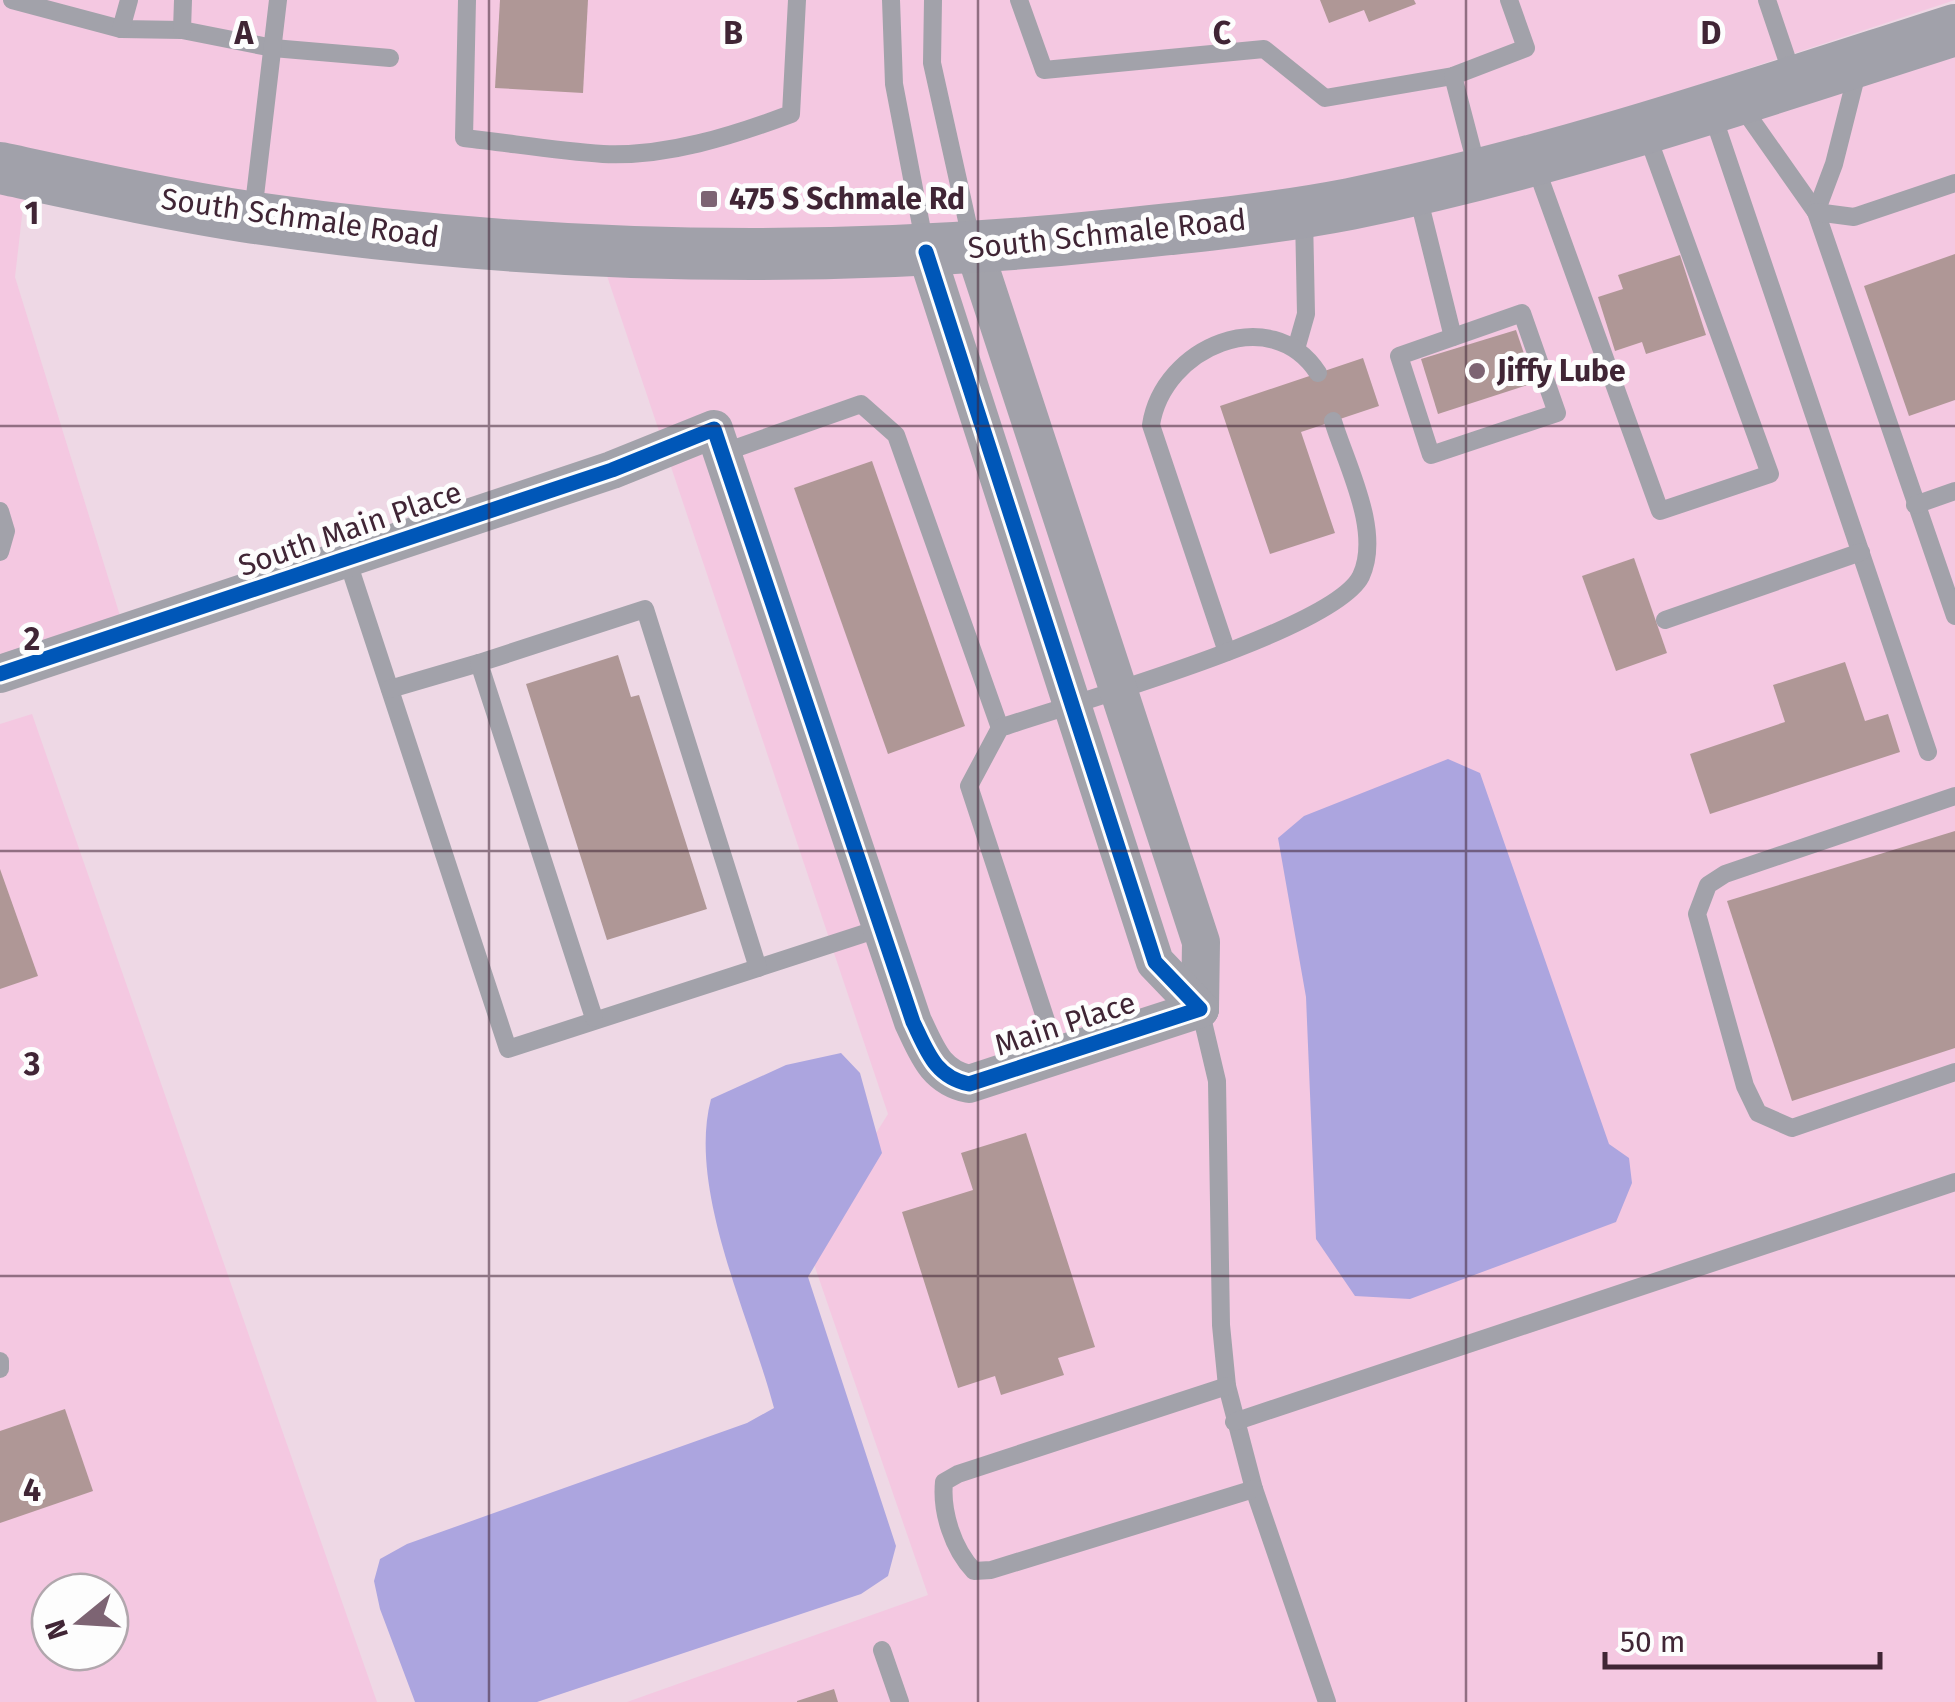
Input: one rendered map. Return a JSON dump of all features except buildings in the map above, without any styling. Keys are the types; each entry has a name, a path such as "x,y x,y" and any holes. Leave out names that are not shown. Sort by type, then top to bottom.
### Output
{"main road":[{"name":"South Schmale Road","path":"0,168 252,218 577,249 792,254 950,250 1304,212 1416,189 1645,129 1955,30"}],"street":[{"path":"950,250 1120,688 1201,942 1200,1009"},
{"name":"Main Place","path":"718,441 913,1022 934,1066 952,1080 969,1084 1200,1009 1155,962 1070,704 950,250"},
{"name":"South Main Place","path":"0,674 612,470 718,441"}],"lane":[{"path":"12,0 121,29 182,30 273,48 390,58"},
{"path":"121,29 129,0"},
{"path":"182,30 183,0"},
{"path":"252,218 278,0"},
{"path":"467,0 464,138 606,154 720,138 791,114 797,0"},
{"path":"891,0 894,84 950,250"},
{"path":"933,0 932,64 950,250"},
{"path":"1019,0 1044,70 1264,50 1325,98 1452,76 1526,48 1509,0"},
{"path":"1767,0 1794,82"},
{"path":"1816,212 1834,164 1861,60"},
{"path":"1452,76 1478,174"},
{"path":"1724,105 1816,212 1955,616"},
{"path":"1724,105 1861,552 1928,752"},
{"path":"1533,159 1660,511 1770,474 1645,129"},
{"path":"1816,212 1854,216 1955,183"},
{"path":"1416,189 1453,337"},
{"path":"1296,349 1306,314 1304,212"},
{"path":"1522,313 1557,413 1431,454 1400,356 1453,337 1522,313"},
{"path":"1226,652 1152,424 1154,411 1164,387 1188,361 1215,344 1248,334 1281,340 1306,354 1318,373"},
{"path":"718,441 860,404 896,435 1000,728"},
{"path":"1058,1057 969,786 1000,728 1226,652 1336,602 1360,577 1366,530 1333,422"},
{"path":"1915,504 1955,490"},
{"path":"0,512 6,531 0,552"},
{"path":"1666,620 1861,552"},
{"path":"347,559 508,1049 881,928"},
{"path":"390,689 644,609 758,968"},
{"path":"479,663 594,1018"},
{"path":"1955,796 1725,874 1708,885 1696,914 1745,1086 1758,1113 1792,1128 1955,1072"},
{"path":"1200,1009 1217,1082 1221,1325 1227,1386 1254,1488 1327,1702"},
{"path":"1234,1422 1955,1182"},
{"path":"1227,1386 958,1474 944,1482 942,1502 962,1558 974,1571 990,1570 1254,1488"},
{"path":"882,1650 900,1702"}],"shaded area":[{"path":"0,0 1955,0 1466,162 1224,207 935,235 580,232 249,199 0,148"},
{"path":"1955,46 1955,1702 627,1702 928,1595 807,1244 888,1114 601,258 956,264"},
{"path":"0,175 26,181 15,277 121,619 0,656"},
{"path":"32,714 377,1702 0,1702 0,724"},
{"path":"1448,759 1480,773 1609,1144 1629,1158 1632,1183 1616,1222 1410,1299 1355,1296 1316,1239 1306,997 1278,838 1304,816"},
{"path":"841,1053 860,1073 882,1153 808,1277 896,1546 888,1576 861,1594 537,1702 415,1702 380,1609 374,1581 380,1559 407,1544 747,1423 774,1408 714,1212 707,1172 706,1134 711,1099 786,1065"}],"cycle path":[{"path":"0,674 612,470 714,429 913,1022 940,1069 969,1084 1200,1009 1155,962 926,252"}],"place":[{"name":"475 S Schmale Rd","path":"709,199"},
{"name":"Jiffy Lube","path":"1477,371"}]}
